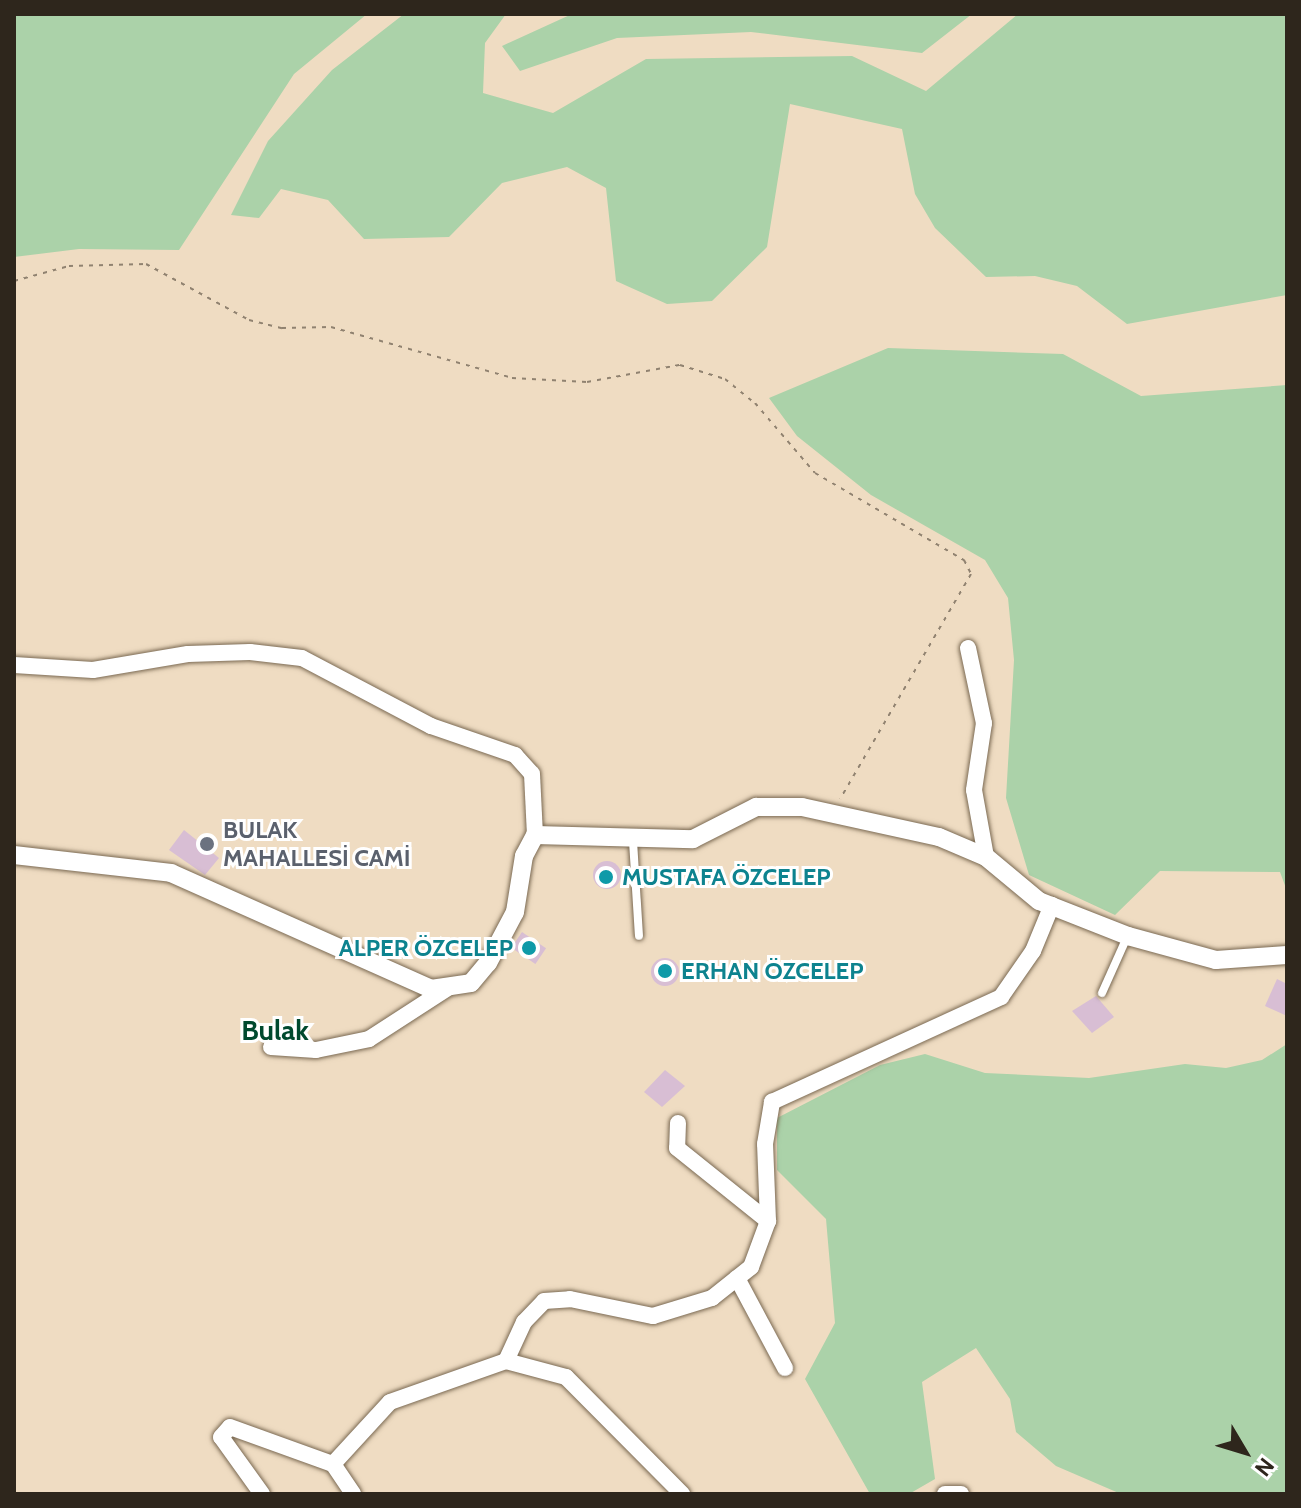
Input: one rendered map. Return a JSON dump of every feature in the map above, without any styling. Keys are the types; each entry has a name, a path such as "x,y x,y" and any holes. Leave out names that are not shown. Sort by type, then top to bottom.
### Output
{"street":[{"path":"968,648 984,723 974,790 986,857"},
{"path":"14,665 93,670 188,654 250,652 302,658 431,726 515,755 532,774 535,835 524,856 515,912 488,963 471,983 431,989 171,873 14,855"},
{"path":"535,835 633,841 693,839 756,807 831,813 939,837 986,857 1052,905 1128,936 1216,960 1287,955"},
{"path":"506,1361 524,1322 544,1301 570,1299 653,1316 712,1298 751,1267 768,1221 765,1144 772,1102 1001,997 1033,951 1052,905"},
{"path":"271,1047 316,1050 369,1039 451,986"},
{"path":"678,1123 677,1148 768,1221"},
{"path":"737,1278 785,1368"},
{"path":"333,1464 390,1402 506,1361 566,1377 682,1494"},
{"path":"262,1494 221,1437 230,1427 333,1464 353,1494"},
{"path":"945,1494 961,1494"}],"lane":[{"path":"633,841 639,936"},
{"path":"1102,993 1128,936"}],"path":[{"path":"14,281 69,266 146,264 249,320 282,328 331,327 512,378 587,382 680,365 725,379 755,403 815,473 964,560 971,574 831,813"}],"green space":[{"path":"14,14 367,14 294,74 179,250 79,249 14,257"},
{"path":"404,14 506,14 485,43 483,93 553,113 646,59 852,56 926,91 1018,14 1287,14 1287,295 1127,324 1077,286 1035,276 986,277 935,228 915,194 902,129 790,104 767,247 712,301 667,304 616,281 606,188 567,167 502,183 449,237 364,239 328,200 281,189 259,218 231,215 268,141 332,70"},
{"path":"572,14 972,14 922,53 751,32 617,38 520,71 502,46"},
{"path":"888,348 1063,354 1141,396 1287,385 1287,891 1280,872 1160,871 1115,915 1029,875 1006,798 1014,660 1008,598 985,560 871,495 797,436 769,398"},
{"path":"1287,1044 1287,1494 1121,1494 1056,1466 1016,1432 1010,1399 976,1348 922,1382 935,1479 909,1494 870,1494 805,1379 835,1323 826,1219 777,1170 777,1118 880,1065 925,1054 985,1073 1089,1078 1185,1064 1226,1068 1262,1060"}],"building":[{"path":"184,830 219,858 205,875 169,850"},
{"name":"MUSTAFA ÖZCELEP","path":"607,861 617,865 621,875 617,885 607,889 597,885 593,875 597,865"},
{"name":"ALPER ÖZCELEP","path":"522,932 546,948 535,964 511,948"},
{"name":"ERHAN ÖZCELEP","path":"665,958 675,962 679,972 675,982 665,986 655,982 651,972 655,962"},
{"path":"1277,979 1287,984 1287,1016 1265,1006"},
{"path":"1096,996 1114,1017 1092,1033 1072,1011"},
{"path":"665,1070 685,1086 662,1107 644,1092"}],"place":[{"name":"BULAK MAHALLESİ CAMİ","path":"207,844"},
{"name":"MUSTAFA ÖZCELEP","path":"606,877"},
{"name":"ALPER ÖZCELEP","path":"529,948"},
{"name":"ERHAN ÖZCELEP","path":"665,971"}],"district":[{"name":"Bulak","path":"275,1030"}]}
